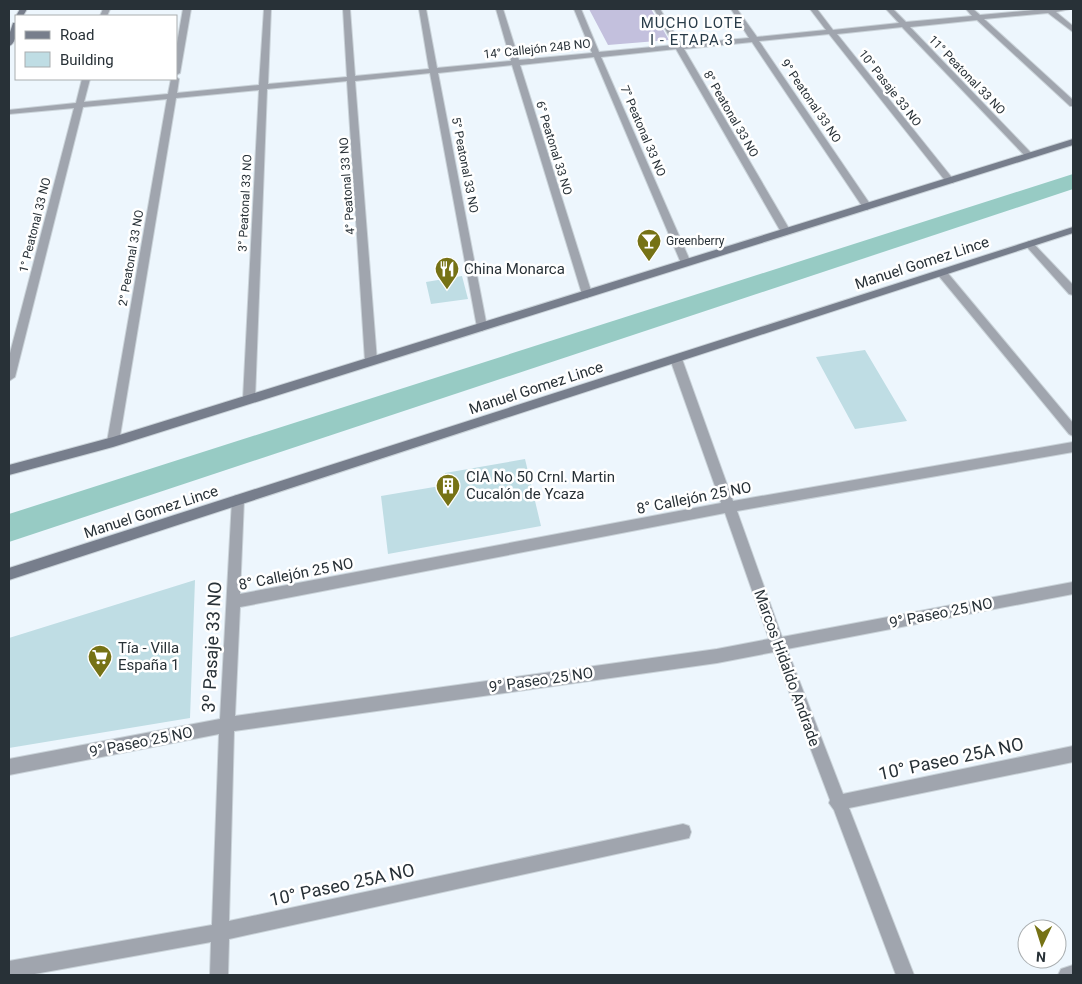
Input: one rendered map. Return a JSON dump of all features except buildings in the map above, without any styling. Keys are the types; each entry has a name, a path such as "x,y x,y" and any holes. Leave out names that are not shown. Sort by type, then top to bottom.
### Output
{"main road":[{"path":"9,44 15,29"},
{"path":"9,470 113,442 1073,142"},
{"name":"Manuel Gomez Lince","path":"9,574 1073,230"}],"street":[{"path":"178,61 187,9"},
{"name":"3° Peatonal 33 NO","path":"249,399 267,9"},
{"name":"4° Peatonal 33 NO","path":"346,9 371,361"},
{"name":"5° Peatonal 33 NO","path":"422,9 482,327"},
{"name":"6° Peatonal 33 NO","path":"499,9 587,294"},
{"name":"7° Peatonal 33 NO","path":"577,9 686,263"},
{"name":"8° Peatonal 33 NO","path":"657,9 786,232"},
{"name":"9° Peatonal 33 NO","path":"734,9 867,207"},
{"name":"10° Pasaje 33 NO","path":"812,9 950,181"},
{"name":"11° Peatonal 33 NO","path":"889,9 1030,156"},
{"path":"969,9 1073,104"},
{"name":"14° Callejón 24B NO","path":"9,112 1067,9"},
{"path":"1049,10 1073,30"},
{"name":"1° Peatonal 33 NO","path":"9,377 86,80"},
{"name":"2° Peatonal 33 NO","path":"113,442 175,80"},
{"path":"1029,244 1073,291"},
{"path":"942,273 1073,431"},
{"name":"Marcos Hidaldo Andrade","path":"676,359 837,803 905,975"},
{"name":"8° Callejón 25 NO","path":"233,602 729,507 1073,447"},
{"name":"3º Pasaje 33 NO","path":"219,975 227,725 238,500"},
{"name":"9° Paseo 25 NO","path":"9,768 227,725 716,656 1073,588"},
{"name":"10° Paseo 25A NO","path":"837,803 1073,754"},
{"name":"10° Paseo 25A NO","path":"9,970 220,932 683,832"},
{"path":"1067,975 1073,974"}],"shaded area":[{"path":"589,9 651,9 669,40 608,45"}],"waterway":[{"path":"9,528 1073,181"}],"place":[{"name":"Greenberry","path":"649,262"},
{"name":"China Monarca","path":"447,290"},
{"name":"CIA No 50 Crnl. Martin Cucalón de Ycaza","path":"448,507"},
{"name":"Tía - Villa España 1","path":"100,678"}],"district":[{"name":"MUCHO LOTE I - ETAPA 3","path":"692,32"}]}
